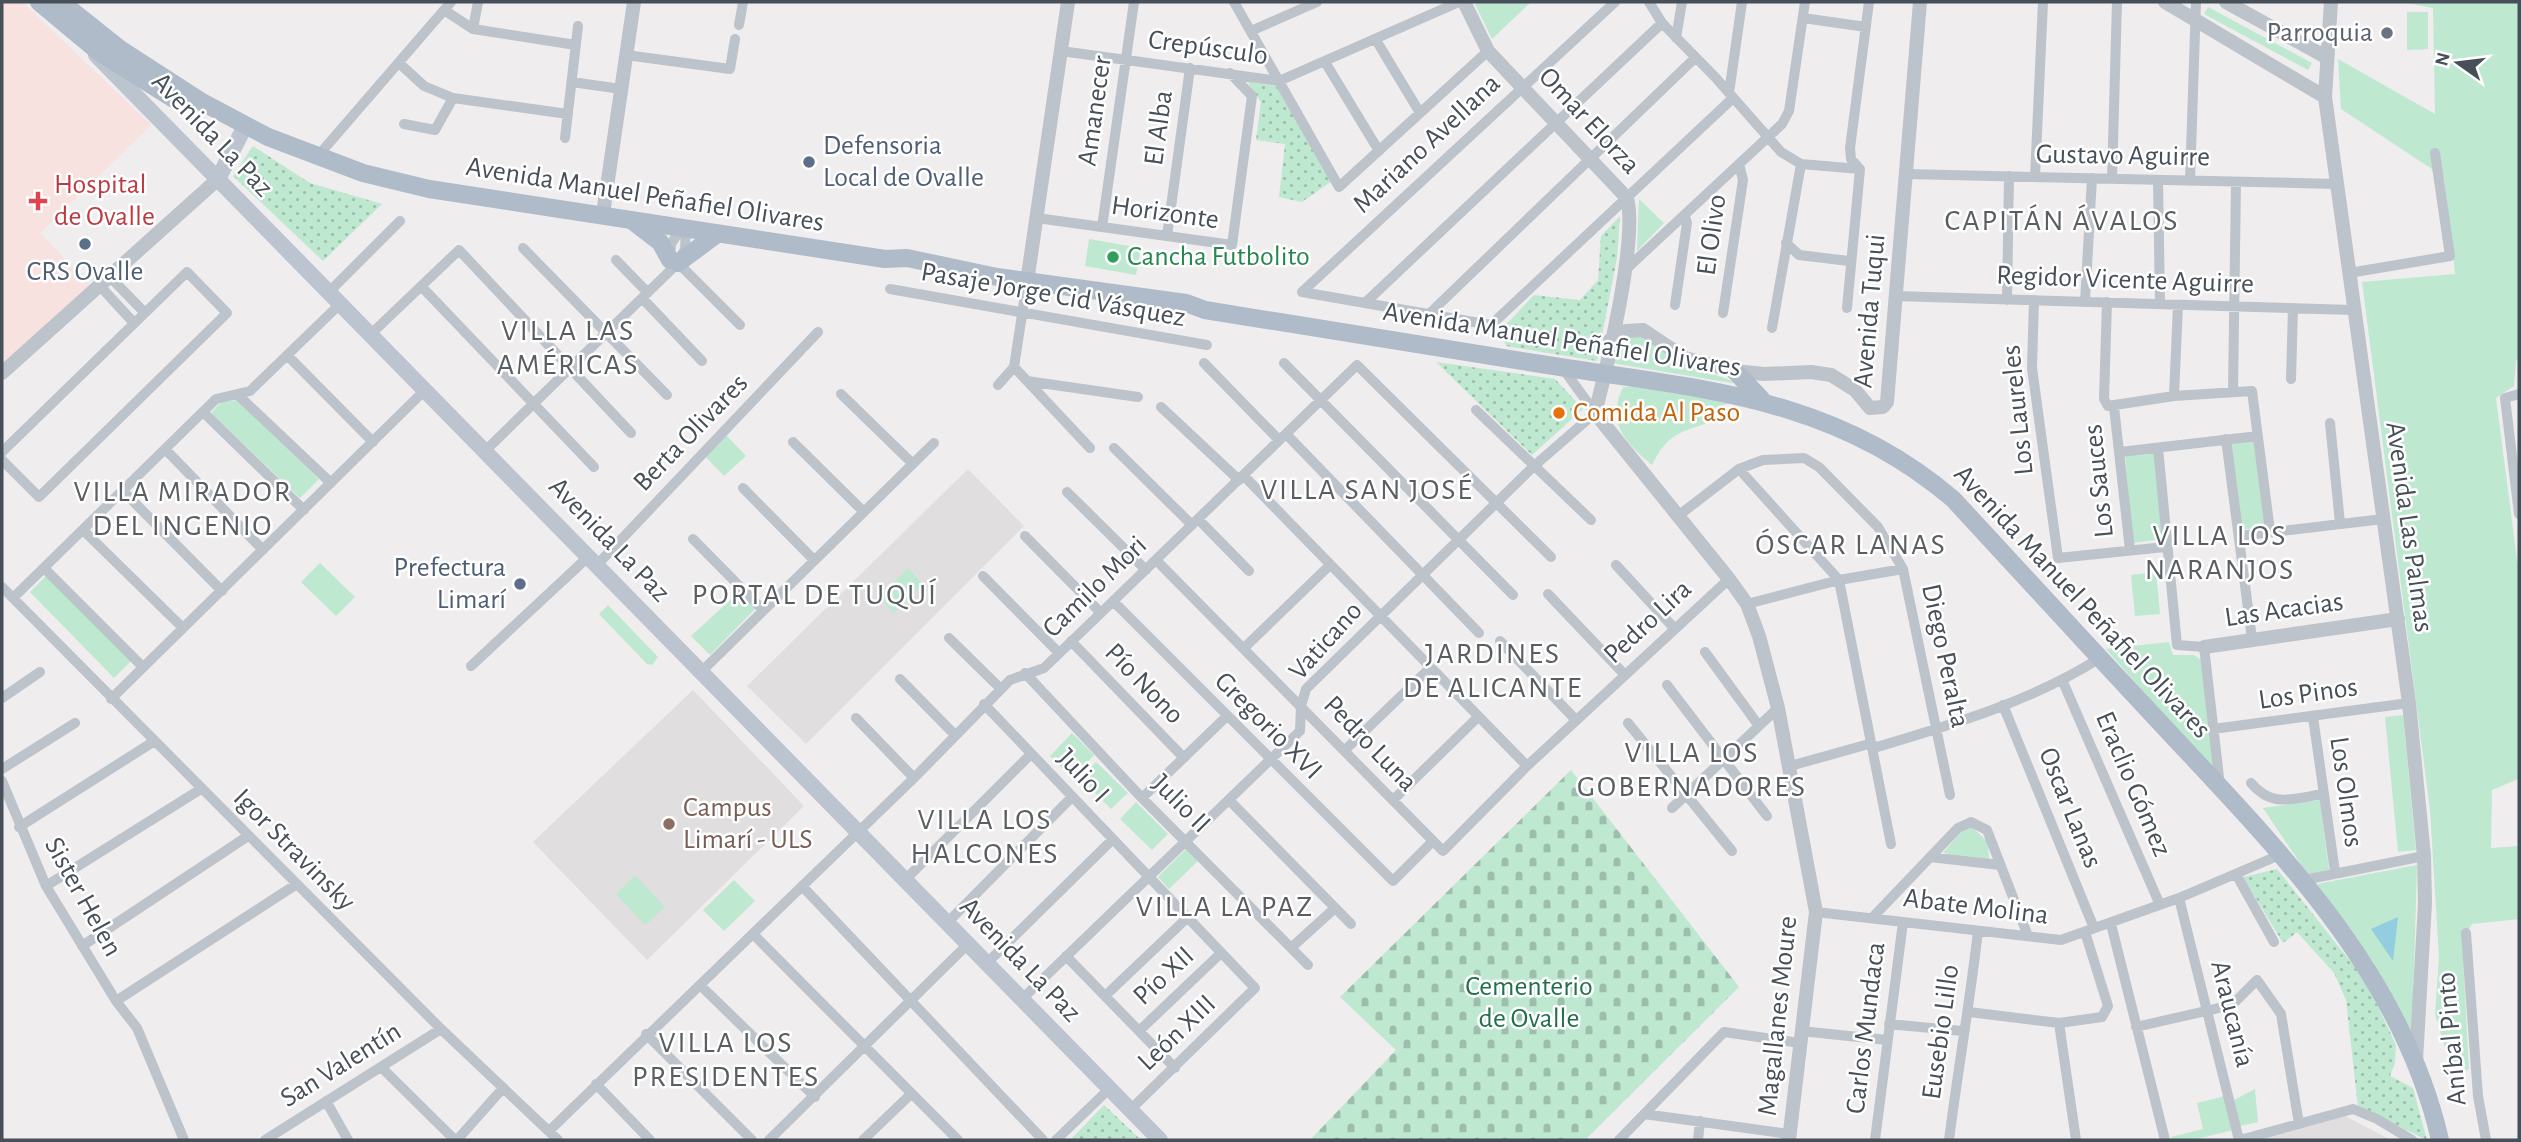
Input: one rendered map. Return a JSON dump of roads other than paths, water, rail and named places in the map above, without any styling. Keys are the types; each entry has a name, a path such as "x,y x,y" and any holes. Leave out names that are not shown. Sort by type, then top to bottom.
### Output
{"main road":[{"name":"Avenida Manuel Peñafiel Olivares","path":"39,2 78,37 142,81 244,129 316,167 353,177 888,259 908,258 1027,286 1185,303 1205,310 1562,367 1690,384 1762,400 1822,420 1885,450 1922,472 1953,499 2282,854 2367,965 2416,1061 2431,1102 2440,1140"},
{"name":"Avenida Manuel Peñafiel Olivares","path":"61,2 151,71 244,129 317,157 395,182"},
{"name":"Avenida La Paz","path":"78,37 987,963 1154,1138"},
{"path":"218,179 244,129"},
{"path":"628,218 653,234 673,264 717,234"},
{"path":"1735,371 1762,400"}],"street":[{"path":"473,29 478,2"},
{"path":"603,214 634,2"},
{"path":"739,25 743,2"},
{"path":"998,385 1014,367 1068,2"},
{"name":"Amanecer","path":"1102,227 1133,2"},
{"path":"1234,2 1339,187 1488,51"},
{"path":"1251,31 1317,2"},
{"name":"Crepúsculo","path":"1061,51 1279,81 1458,2"},
{"name":"Omar Elorza","path":"1464,2 1488,51 1627,198 1631,213 1623,272 1595,413"},
{"name":"Mariano Avellana","path":"1366,302 1302,292 1615,2"},
{"path":"1649,2 1662,23 1781,152 1801,163 1860,169"},
{"path":"1676,38 1682,2"},
{"path":"1366,302 1491,325 1627,198 1731,95 1742,2"},
{"path":"1623,272 1782,124 1789,111 1805,2"},
{"path":"1847,308 1849,261 1860,169 1851,159 1850,148 1869,2"},
{"name":"Avenida Tuqui","path":"1611,340 1626,331 1643,330 1685,358 1735,371 1831,375 1855,390 1870,408 1880,409 1887,401 1920,2"},
{"path":"2035,177 2043,2"},
{"path":"2112,178 2117,2"},
{"path":"2165,2 2325,97"},
{"path":"2190,180 2196,2"},
{"path":"2226,2 2326,57"},
{"name":"Avenida Las Palmas","path":"2330,2 2325,97 2409,703 2424,856 2425,903 2416,1061"},
{"path":"317,157 447,6 473,29 576,45"},
{"path":"1803,19 1867,27"},
{"path":"1366,302 1662,23"},
{"path":"565,138 578,26"},
{"path":"626,55 730,69 735,39"},
{"path":"1376,40 1420,113"},
{"path":"1430,313 1695,58"},
{"path":"1325,61 1379,151"},
{"path":"399,63 424,86 453,98 568,114"},
{"name":"El Alba","path":"1167,236 1190,68"},
{"name":"Horizonte","path":"1037,218 1232,245 1252,96 1230,73"},
{"path":"572,82 621,89"},
{"path":"404,124 435,130 453,98"},
{"path":"2348,273 2450,256 2435,153"},
{"path":"1772,328 1801,163"},
{"name":"El Olivo","path":"1723,313 1743,180 1740,164"},
{"name":"Gustavo Aguirre","path":"1907,174 2337,184"},
{"path":"2007,300 2009,176"},
{"path":"2085,302 2092,178"},
{"path":"2,373 218,179"},
{"path":"2158,180 2160,304"},
{"path":"2233,392 2237,306 2236,182"},
{"path":"1675,305 1687,223 1685,216"},
{"path":"13,598 216,399 250,391 287,355 400,221"},
{"path":"485,451 673,264 685,249 683,228"},
{"path":"1786,243 1799,255 1849,261"},
{"path":"523,248 667,395"},
{"path":"371,334 459,250 631,433"},
{"path":"616,260 702,361"},
{"path":"673,264 740,325"},
{"path":"2,452 187,272 227,313 39,498 2,460"},
{"path":"105,281 145,313"},
{"path":"105,281 134,323"},
{"path":"421,286 594,467"},
{"name":"Pasaje Jorge Cid Vásquez","path":"890,289 1208,345"},
{"name":"Regidor Vicente Aguirre","path":"1895,296 2353,310"},
{"name":"Los Laureles","path":"2034,300 2032,368 2058,558 2130,550"},
{"name":"Los Sauces","path":"2107,302 2104,399 2111,407 2120,452 2130,550"},
{"path":"2174,396 2178,304"},
{"path":"2291,379 2293,308"},
{"name":"Berta Olivares","path":"471,666 592,561 818,332"},
{"path":"287,355 373,442"},
{"path":"1204,363 1479,633"},
{"path":"1284,363 1513,594"},
{"name":"Camilo Mori","path":"549,1131 646,1034 914,778 984,704 1010,680 1044,668 1357,365 1497,502"},
{"path":"1014,367 1090,448"},
{"path":"1562,367 1595,413"},
{"path":"1027,381 1138,397"},
{"path":"111,699 425,390"},
{"path":"2111,407 2174,396 2252,391 2270,531"},
{"path":"841,394 913,464"},
{"path":"2519,394 2505,398 2519,508"},
{"path":"238,395 331,483"},
{"path":"1161,407 1241,478 1330,565 1527,766"},
{"path":"1476,410 1591,520"},
{"path":"203,412 304,510"},
{"name":"Vaticano","path":"1022,999 1300,731 1301,706 1306,688 1534,466 1595,413"},
{"name":"Magallanes Moure","path":"1595,413 1729,579 1747,604 1759,636 1790,766 1816,912 1789,1137"},
{"path":"2330,423 2340,523"},
{"path":"2120,452 2258,436"},
{"path":"2226,439 2252,639"},
{"path":"793,442 864,512"},
{"path":"701,671 934,443"},
{"path":"1114,448 1248,571"},
{"path":"2130,550 2165,547 2158,448"},
{"path":"165,449 263,550"},
{"name":"Diego Peralta","path":"1678,516 1739,469 1763,460 1804,457 1819,467 1878,527 1903,569 1950,794"},
{"path":"1739,469 1839,580 1869,744 1891,844"},
{"path":"743,488 814,561"},
{"path":"123,491 222,590"},
{"path":"1067,492 1146,570"},
{"path":"1497,502 1551,557"},
{"path":"2239,536 2383,519"},
{"path":"83,530 183,628"},
{"path":"1024,536 1101,613"},
{"path":"693,539 763,610"},
{"name":"Las Acacias","path":"2165,547 2177,645 2204,647 2398,619"},
{"name":"Pedro Luna","path":"1156,560 1345,750 1432,842"},
{"path":"1244,648 1330,565"},
{"path":"1616,565 1674,628"},
{"path":"44,568 144,667"},
{"path":"1747,604 1839,580 1903,569"},
{"name":"Pío Nono","path":"983,576 1059,653"},
{"name":"Pedro Lira","path":"1432,842 1443,851 1527,766 1729,579"},
{"name":"Igor Stravinsky","path":"2,587 153,742 442,1029 558,1140"},
{"path":"1548,594 1625,675"},
{"name":"Gregorio XVI","path":"1113,601 1226,717 1393,881 1432,842"},
{"path":"949,638 1001,689"},
{"name":"Pío Nono","path":"1071,641 1184,758"},
{"path":"1500,641 1576,720"},
{"path":"2204,647 2221,788"},
{"path":"1706,652 1759,726"},
{"path":"1790,766 1869,744 1877,747 1937,729 2063,682 2100,658"},
{"path":"1345,750 1430,668"},
{"path":"2,698 40,672"},
{"name":"Julio II","path":"1026,673 1142,798 1308,965"},
{"path":"900,679 955,735"},
{"name":"Eraclio Gómez","path":"2063,682 2160,905"},
{"path":"1667,685 1767,816"},
{"name":"Los Pinos","path":"2213,729 2409,703"},
{"name":"Julio I","path":"984,704 1255,988"},
{"name":"Oscar Lanas","path":"2003,705 2090,930 2108,1006 2102,1017 2059,1023"},
{"path":"1672,808 1778,708"},
{"path":"1142,798 1226,717"},
{"path":"1393,800 1478,717"},
{"name":"Los Olmos","path":"2313,717 2335,872"},
{"path":"856,718 914,778"},
{"path":"2,769 75,723"},
{"path":"1628,723 1689,793 1732,851"},
{"path":"19,827 153,742"},
{"path":"905,880 1031,754"},
{"name":"Sister Helen","path":"2,781 6,806 19,827 46,886 116,1001 137,1028 184,1140"},
{"path":"2251,783 2263,797 2277,801 2324,794"},
{"path":"46,886 201,789"},
{"path":"947,923 1072,797"},
{"path":"1229,800 1351,924"},
{"name":"Carlos Mundaca","path":"1872,918 1958,828 1971,822 1987,830 2028,936"},
{"path":"82,946 248,836"},
{"path":"987,963 1112,840"},
{"name":"Abate Molina","path":"1816,912 2061,940 2179,898 2282,854"},
{"path":"2304,880 2424,856"},
{"path":"1930,857 2000,865"},
{"path":"2236,874 2274,942"},
{"path":"116,1001 297,884"},
{"path":"802,886 1043,1140"},
{"name":"Araucanía","path":"2179,898 2240,1140"},
{"path":"1292,947 1335,908"},
{"path":"1105,996 1187,918"},
{"name":"Carlos Mundaca","path":"1875,1140 1903,922"},
{"path":"2111,924 2165,1140"},
{"name":"Eusebio Lillo","path":"1949,1140 1962,1031 1969,1012 1978,931"},
{"name":"Aníbal Pinto","path":"2466,933 2478,1096 2486,1140"},
{"path":"753,934 956,1140"},
{"path":"769,1140 913,1002 968,944"},
{"name":"Pío XII","path":"1139,1031 1221,953"},
{"path":"1066,957 1175,1068"},
{"path":"2136,1027 2232,1005 2257,980 2281,1014 2299,1124"},
{"path":"700,985 815,1097"},
{"name":"León XIII","path":"1130,1110 1255,988"},
{"path":"1969,1012 2059,1023 2076,1140"},
{"path":"1889,1024 1962,1031"},
{"name":"San Valentín","path":"272,1138 442,1029"},
{"path":"1619,1140 1724,1032 1887,1040"},
{"path":"646,1034 752,1140"},
{"path":"381,1067 456,1140 503,1088"},
{"path":"596,1084 650,1140"},
{"path":"1056,1140 1109,1089"},
{"path":"863,1140 911,1094"},
{"path":"326,1101 348,1140"},
{"path":"2240,1140 2353,1109 2377,1119 2412,1140"},
{"path":"1644,1114 1789,1137"},
{"path":"1698,1140 1700,1121"}],"water":[{"path":"2398,917 2393,961 2371,929"}],"place":[{"name":"Parroquia","path":"2387,33"},
{"name":"Defensoria Local de Ovalle","path":"809,162"},
{"name":"Hospital de Ovalle","path":"38,201"},
{"name":"CRS Ovalle","path":"85,244"},
{"name":"Cancha Futbolito","path":"1113,257"},
{"name":"Comida Al Paso","path":"1559,413"},
{"name":"Prefectura Limarí","path":"520,584"},
{"name":"Campus Limarí - ULS","path":"669,824"}],"district":[{"name":"CAPITÁN ÁVALOS","path":"2062,221"},
{"name":"VILLA LAS AMÉRICAS","path":"568,348"},
{"name":"VILLA SAN JOSÉ","path":"1367,490"},
{"name":"VILLA MIRADOR DEL INGENIO","path":"183,509"},
{"name":"ÓSCAR LANAS","path":"1851,545"},
{"name":"VILLA LOS NARANJOS","path":"2220,553"},
{"name":"PORTAL DE TUQUÍ","path":"815,595"},
{"name":"JARDINES DE ALICANTE","path":"1493,671"},
{"name":"VILLA LOS GOBERNADORES","path":"1692,770"},
{"name":"VILLA LOS HALCONES","path":"985,837"},
{"name":"VILLA LA PAZ","path":"1225,907"},
{"name":"VILLA LOS PRESIDENTES","path":"726,1060"}],"park label":[{"name":"Cementerio de Ovalle","path":"1529,1003"}]}
